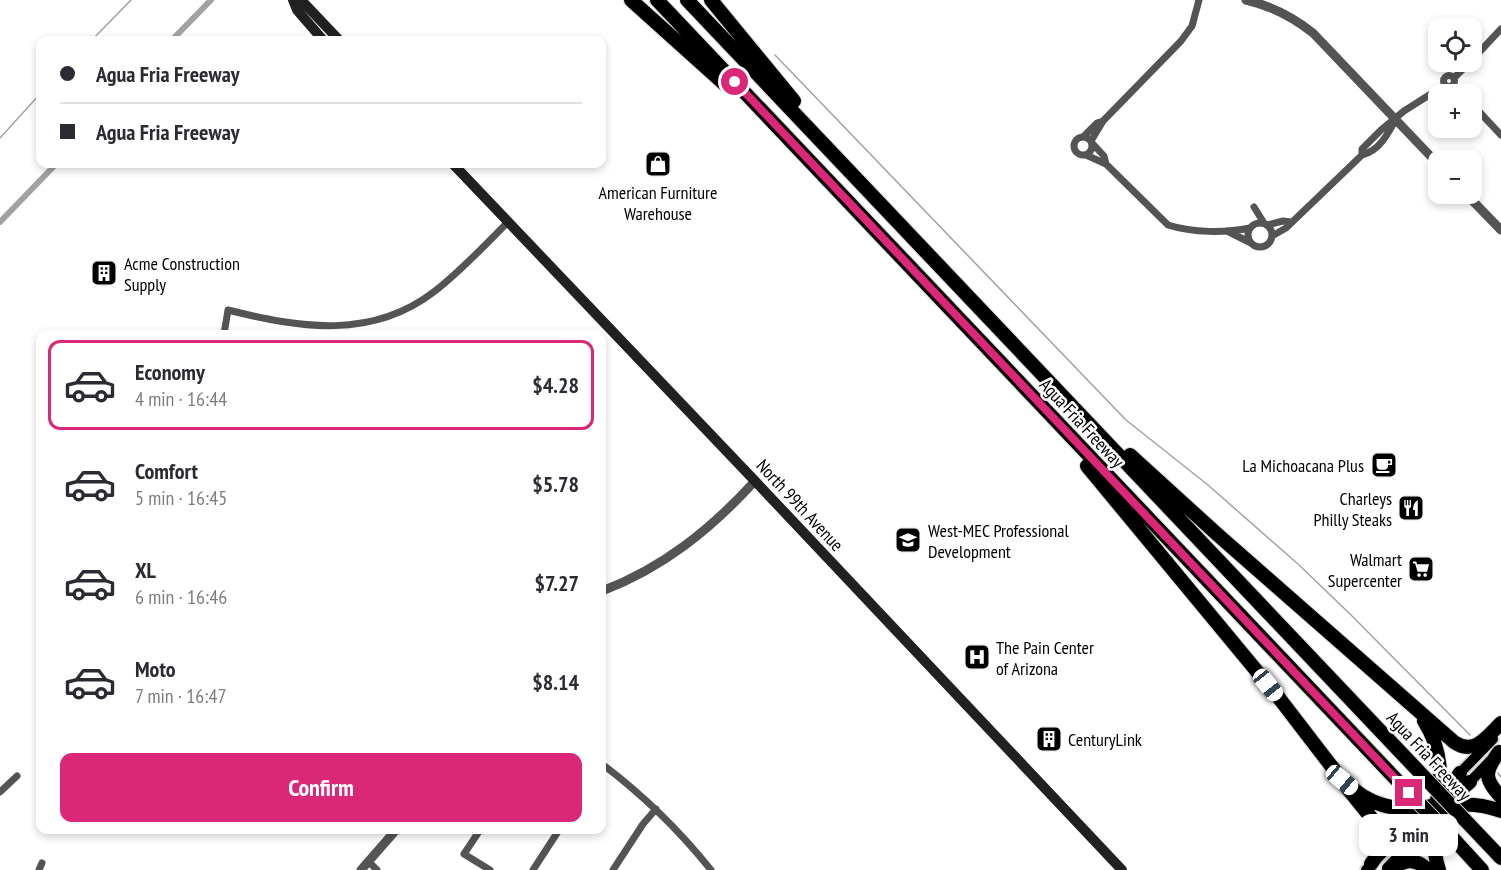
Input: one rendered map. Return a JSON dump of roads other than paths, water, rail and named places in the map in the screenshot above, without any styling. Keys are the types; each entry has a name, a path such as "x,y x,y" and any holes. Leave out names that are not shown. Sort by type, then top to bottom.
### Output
{"highway":[{"path":"631,0 823,176"},
{"name":"Agua Fria Freeway","path":"657,0 1482,870"},
{"name":"Agua Fria Freeway","path":"687,0 1501,858"},
{"path":"711,0 757,54 839,160"},
{"path":"1041,372 1218,535 1411,707 1454,742 1465,748 1480,744 1501,723"},
{"path":"1024,387 1056,430 1286,706 1378,827 1381,835 1380,851 1369,867"},
{"path":"1411,707 1431,732 1436,747 1439,773 1434,844 1439,870"},
{"path":"1500,751 1489,767 1487,776 1492,788 1501,797"},
{"path":"1409,835 1427,823 1437,807 1465,778"},
{"path":"1342,780 1363,797 1382,805 1399,808 1473,805 1501,812"},
{"path":"1391,870 1398,864 1409,861 1419,863 1428,870"}],"main road":[{"path":"320,36 297,10 295,0 303,2 335,36"},
{"name":"North 99th Avenue","path":"457,168 1122,870"},
{"path":"1465,778 1501,730"},
{"path":"1465,778 1500,751"},
{"path":"1369,867 1409,835"},
{"path":"1385,870 1409,835"}],"street":[{"path":"1086,155 1090,152 1091,142 1104,121 1181,41 1192,26 1199,0"},
{"path":"1246,0 1276,9 1305,26 1428,153"},
{"path":"1482,49 1501,29"},
{"path":"1227,231 1262,247 1268,243 1272,236 1286,228 1362,155 1362,148 1381,130 1404,111 1451,82 1461,72"},
{"path":"1482,115 1501,135"},
{"path":"1104,121 1097,123 1083,136 1076,139 1073,147 1078,154 1106,164 1168,225 1179,229 1227,231 1283,221 1291,222"},
{"path":"1083,136 1104,156 1106,164"},
{"path":"1476,204 1501,230"},
{"path":"1251,243 1248,237 1254,207 1272,232 1272,236"},
{"path":"225,330 228,310 274,321 318,327 345,326 383,318 434,292 509,221"},
{"path":"606,589 650,570 676,553 705,530 755,481"},
{"path":"606,768 656,809 706,868"},
{"path":"0,792 17,776"},
{"path":"614,870 643,824 656,809"},
{"path":"361,870 393,834"},
{"path":"477,834 464,854 490,870"},
{"path":"533,870 556,834"},
{"path":"369,862 377,870"}],"waterway":[{"path":"96,36 131,0"},
{"path":"176,36 211,0"},
{"path":"775,55 1126,420 1208,485 1298,564 1470,735"},
{"path":"0,138 36,98"},
{"path":"0,222 52,168"},
{"path":"1498,773 1501,777"}],"place":[{"name":"American Furniture Warehouse","path":"658,164"},
{"name":"Acme Construction Supply","path":"104,273"},
{"name":"La Michoacana Plus","path":"1384,465"},
{"name":"Charleys Philly Steaks","path":"1411,508"},
{"name":"West-MEC Professional Development","path":"908,540"},
{"name":"Walmart Supercenter","path":"1421,569"},
{"name":"The Pain Center of Arizona","path":"977,657"},
{"name":"CenturyLink","path":"1049,739"}]}
